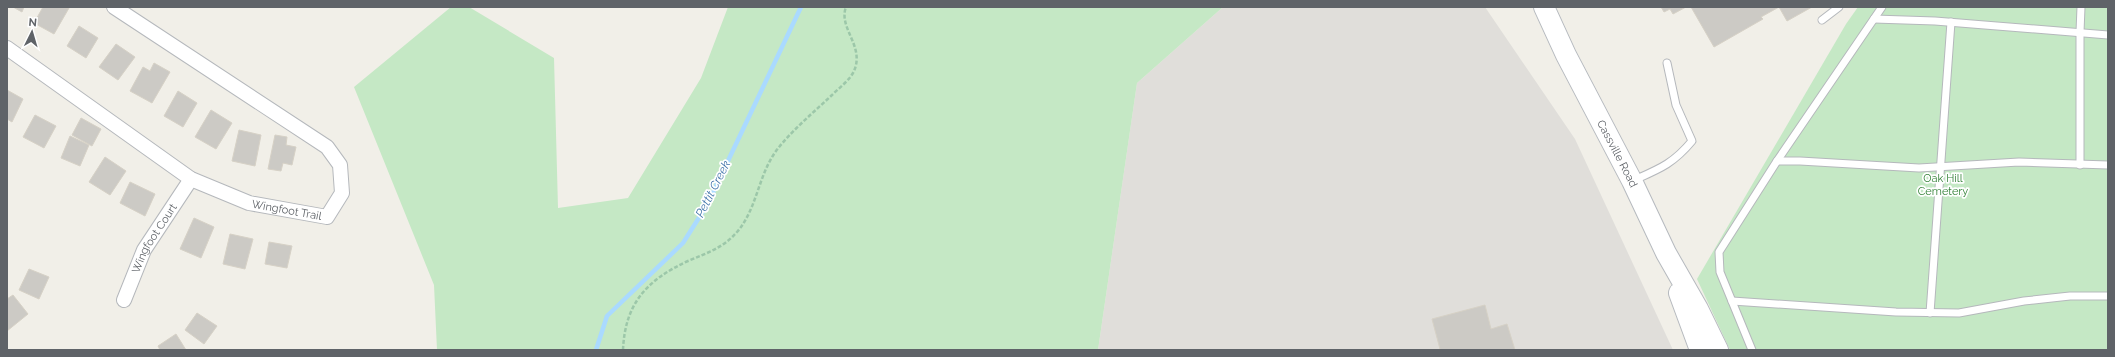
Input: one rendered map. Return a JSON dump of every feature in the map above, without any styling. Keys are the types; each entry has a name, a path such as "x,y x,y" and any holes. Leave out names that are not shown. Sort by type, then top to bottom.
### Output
{"main road":[{"name":"Cassville Road","path":"1533,7 1566,55"},
{"name":"Cassville Road","path":"1544,7 1566,55 1632,181 1666,253 1698,309 1718,350"},
{"name":"Cassville Road","path":"1666,253 1686,316 1700,350"}],"street":[{"name":"Wingfoot Trail","path":"7,48 191,179 249,203 327,217 342,193 340,165 327,147 114,7"},
{"name":"Wingfoot Court","path":"124,300 144,250 191,179"}],"lane":[{"path":"1822,20 1839,7"},
{"path":"1752,350 1720,272 1719,252 1777,161 1882,7"},
{"path":"2080,165 2080,32 2082,7"},
{"path":"1874,19 1951,22 2108,34"},
{"path":"1930,313 1951,22"},
{"path":"1632,181 1670,164 1692,141 1676,105 1667,63"},
{"path":"1777,161 1919,168 2019,162 2108,166"},
{"path":"1732,301 1812,307 1958,313 2024,300 2108,296"}],"path":[{"path":"623,350 629,316 635,301 642,292 678,266 710,253 728,242 746,220 761,180 776,152 789,136 854,71 857,52 845,21 844,12 846,7"}],"shaded area":[{"path":"1223,7 1485,7 1575,139 1673,350 1098,350 1137,83"}],"green space":[{"path":"451,7 469,7 554,58 558,208 628,198 701,78 728,7 1223,7 1137,83 1098,350 437,350 434,285 354,87"},
{"name":"Oak Hill Cemetery","path":"1858,7 2108,7 2108,350 1730,350 1697,279 1846,24"}],"building":[{"path":"13,7 24,7 22,12"},
{"path":"43,7 69,8 54,34 34,23"},
{"path":"1661,7 1686,7 1673,14 1670,9 1664,12"},
{"path":"1691,7 1779,7 1761,17 1763,19 1714,47"},
{"path":"1779,7 1812,7 1787,21"},
{"path":"79,26 98,38 86,58 67,46"},
{"path":"116,44 135,57 118,80 99,67"},
{"path":"154,63 170,72 152,103 130,91 143,67 150,71"},
{"path":"7,90 23,99 12,122 7,119"},
{"path":"178,91 197,103 183,127 164,116"},
{"path":"211,110 232,123 216,149 195,137"},
{"path":"35,115 56,126 44,148 23,137"},
{"path":"81,118 101,129 92,146 72,135"},
{"path":"239,130 261,135 255,166 232,161"},
{"path":"275,135 287,137 286,145 296,147 292,165 283,163 281,171 268,169"},
{"path":"70,136 89,145 80,166 61,158"},
{"path":"105,157 126,171 110,195 89,182"},
{"path":"130,182 155,194 145,216 120,203"},
{"path":"194,218 214,227 201,258 180,249"},
{"path":"230,234 253,239 245,269 223,264"},
{"path":"269,242 292,246 287,268 265,264"},
{"path":"29,269 49,277 39,299 19,290"},
{"path":"13,295 28,314 7,331 7,299"},
{"path":"1485,305 1491,329 1507,324 1515,350 1437,350 1440,349 1432,319"},
{"path":"197,313 217,326 204,344 185,330"},
{"path":"176,334 186,350 160,350 158,346"}],"waterway":[{"name":"Pettit Creek","path":"596,350 607,316 683,243 707,205 801,7"}]}
